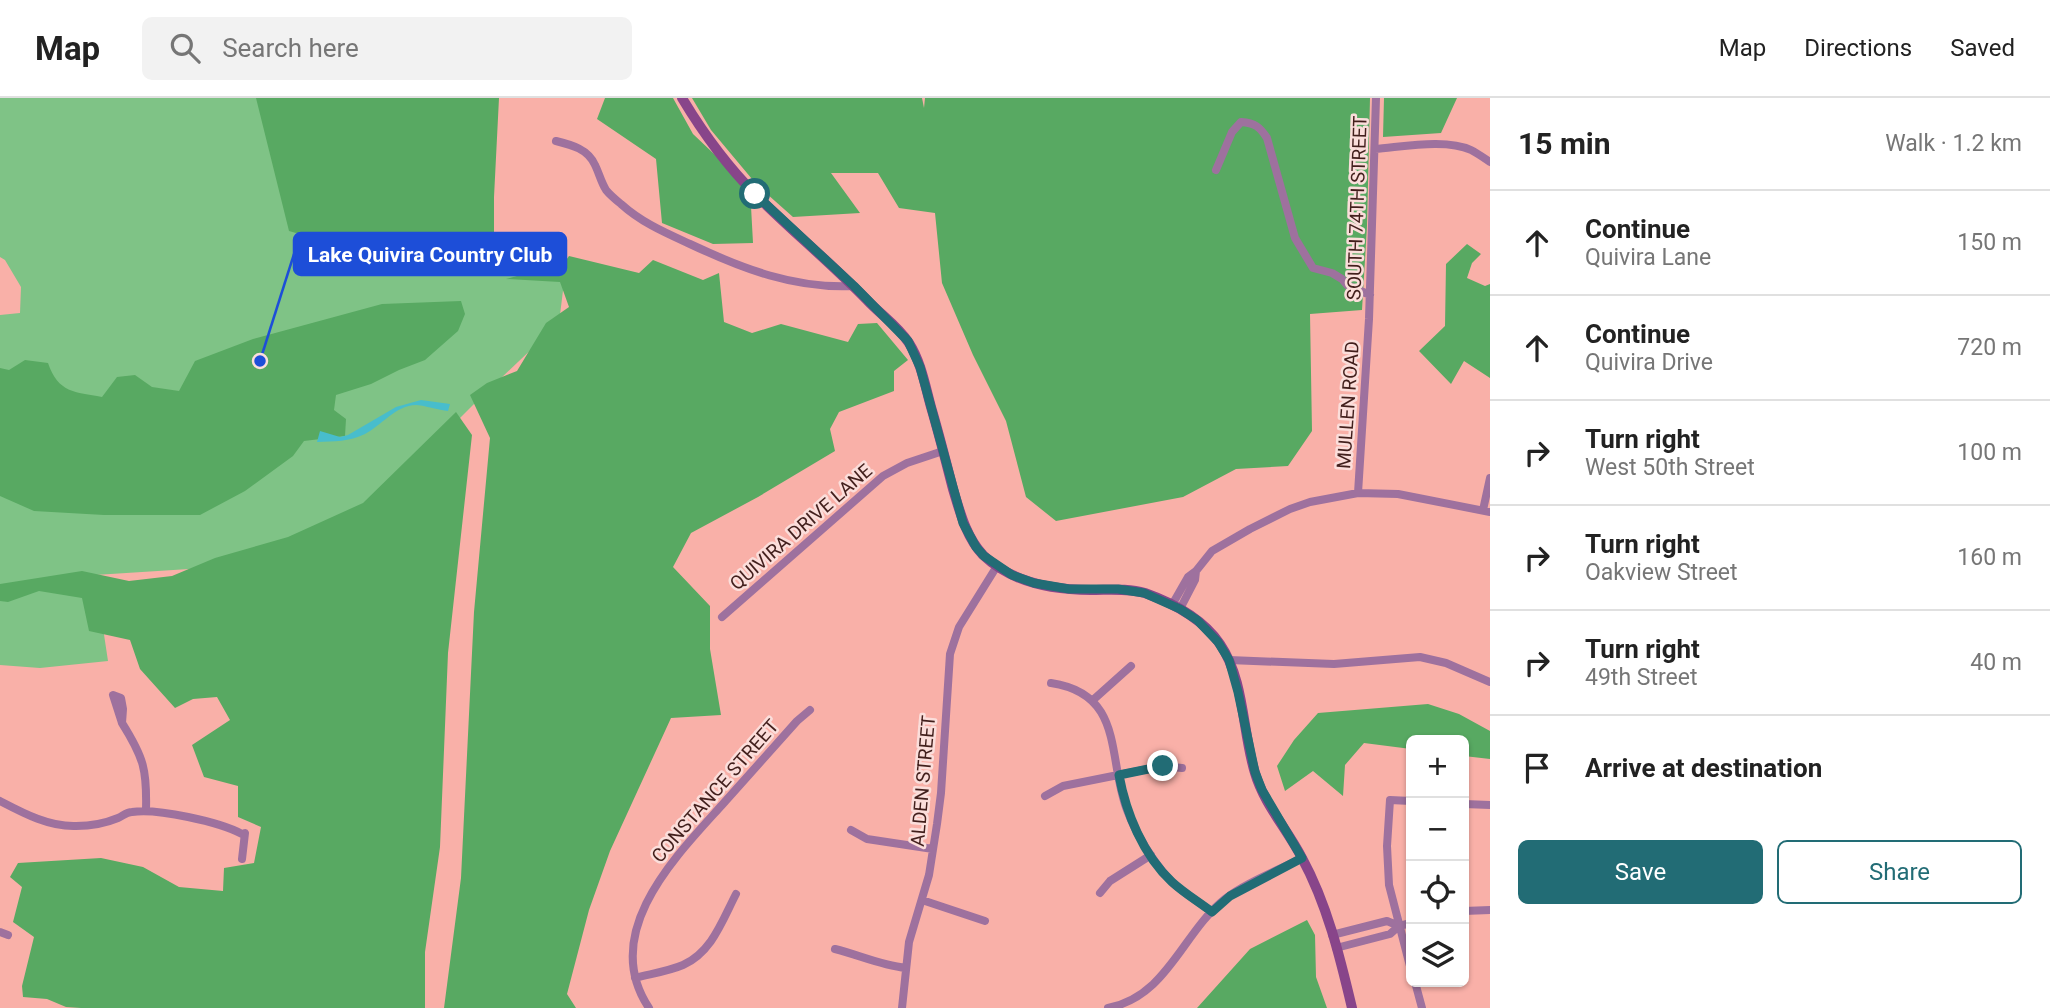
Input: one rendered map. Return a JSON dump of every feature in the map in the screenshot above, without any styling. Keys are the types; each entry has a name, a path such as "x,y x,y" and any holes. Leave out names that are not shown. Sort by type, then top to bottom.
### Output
{"main road":[{"path":"682,98 719,151 755,194 854,286 912,347 958,505 968,534 984,556 1012,575 1034,583 1069,589 1118,589 1144,593 1197,620 1218,642 1229,660 1255,772 1319,895 1353,1008"}],"street":[{"name":"SOUTH 74TH STREET","path":"1369,319 1376,98"},
{"path":"1216,170 1232,132 1241,122 1251,122 1261,128 1267,138 1295,238 1313,268 1332,272 1347,285 1370,295"},
{"path":"556,141 575,145 584,152 594,163 606,190 649,225 718,257 764,274 810,285 854,286"},
{"path":"1375,149 1455,145 1470,149 1490,162"},
{"name":"MULLEN ROAD","path":"1358,493 1369,319"},
{"name":"QUIVIRA DRIVE LANE","path":"722,617 884,477 907,463 943,451"},
{"path":"1176,607 1195,580 1196,571 1204,560 1222,544 1290,509 1322,499 1358,493 1398,494 1487,511 1490,478"},
{"name":"ALDEN STREET","path":"902,1008 909,942 933,849 941,793 950,654 960,628 997,566"},
{"path":"1229,660 1334,664 1420,657 1446,663 1490,682"},
{"path":"1093,700 1131,666"},
{"path":"1051,683 1074,688 1093,700 1111,732 1127,809 1151,855 1171,880 1212,912"},
{"name":"CONSTANCE STREET","path":"635,978 632,964 637,928 657,883 675,857 780,739 810,710"},
{"path":"122,723 144,766 146,810"},
{"path":"1045,796 1063,786 1163,766 1182,768"},
{"path":"1406,801 1390,800 1387,832 1389,885 1406,952"},
{"path":"0,801 48,822 75,826 111,821 128,812 146,810 219,825 246,834 242,859"},
{"path":"1469,804 1490,805"},
{"path":"851,830 867,839 933,849"},
{"path":"1100,893 1110,881 1151,855"},
{"path":"1108,1008 1134,999 1157,982 1212,912 1230,896 1302,858"},
{"path":"649,1008 641,996 635,978 680,966 696,958 707,948 736,894"},
{"path":"922,900 985,921"},
{"path":"1469,911 1490,910"},
{"path":"1332,935 1387,921 1399,926"},
{"path":"1336,948 1390,934 1399,926 1407,924"},
{"path":"835,950 854,954 870,962 905,968"},
{"path":"1416,987 1422,1008"}],"green space":[{"path":"0,98 278,98 486,263 566,266 559,323 371,507 236,566 95,575 108,661 40,668 0,665 0,315 20,313 21,287 5,260 0,257"},
{"path":"256,98 499,98 494,197 494,270 386,248 328,242 289,231"},
{"path":"605,98 673,98 693,134 750,188 753,243 713,244 662,223 656,159 597,119"},
{"path":"692,98 922,98 924,108 925,98 1370,98 1362,310 1310,314 1312,431 1288,466 1236,469 1183,497 1056,521 1026,497 1006,421 973,355 942,283 935,213 899,208 878,173 831,173 860,213 793,217 757,185 711,130"},
{"path":"1384,98 1457,98 1441,133 1383,137"},
{"path":"1467,244 1481,254 1472,263 1467,278 1485,286 1490,284 1490,378 1464,361 1451,384 1419,351 1445,326 1446,264"},
{"path":"569,256 639,273 653,260 703,280 719,273 724,322 752,333 781,324 848,342 858,324 877,323 908,360 894,371 894,391 839,412 830,429 835,451 691,533 673,567 710,606 710,649 721,715 671,718 610,851 589,910 567,994 576,1008 444,1008 461,878 474,612 490,438 470,395 487,383 517,371 546,323 569,307 560,282 506,279 517,276 524,270 557,273"},
{"path":"461,301 465,314 458,331 425,360 371,384 336,395 334,410 346,419 345,436 304,441 293,456 245,491 200,515 104,515 34,511 0,496 0,368 9,370 25,360 48,363 62,386 102,397 117,377 135,375 152,387 179,391 195,361 253,339 382,304"},
{"path":"456,412 472,435 448,653 440,847 425,952 425,1008 81,1008 66,1007 47,999 23,997 22,986 34,937 13,922 22,887 10,877 18,863 101,858 143,867 179,887 223,891 224,868 254,863 261,827 238,817 238,786 204,777 192,745 230,720 217,697 193,699 175,708 140,669 130,640 89,631 82,598 39,591 8,602 0,601 0,584 82,571 129,581 172,576 215,558 288,537 363,503"},
{"path":"1428,704 1459,714 1490,731 1490,759 1469,757 1469,735 1406,735 1406,748 1364,743 1345,765 1343,796 1313,771 1285,791 1277,766 1294,740 1318,713"},
{"path":"1307,920 1315,935 1316,977 1327,1008 1197,1008 1250,949"}],"water":[{"path":"421,400 450,404 448,411 419,405 402,408 359,437 317,442 320,431 340,437 348,435 396,407"}],"place":[{"name":"Lake Quivira Country Club","path":"260,361"}],"route":[{"path":"755,194 854,286 912,347 920,367 963,523 984,556 1012,575 1034,583 1069,589 1118,589 1144,593 1197,620 1218,642 1229,660 1255,772 1272,809 1302,858 1230,896 1212,912 1161,869 1127,809 1119,775 1163,766"}]}
